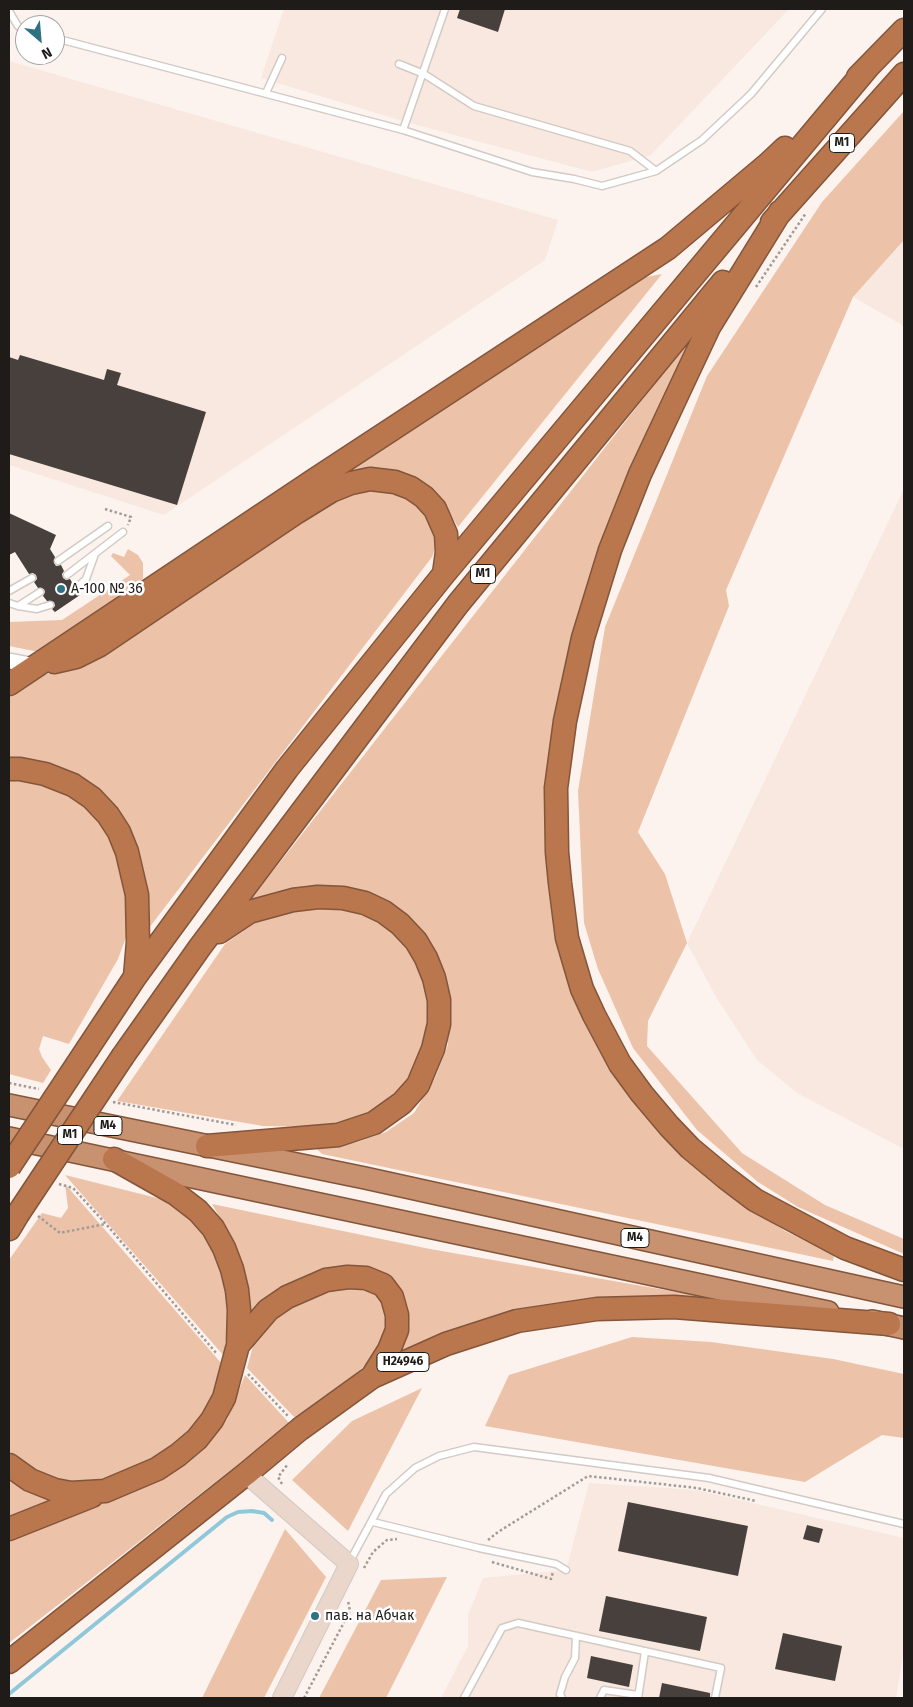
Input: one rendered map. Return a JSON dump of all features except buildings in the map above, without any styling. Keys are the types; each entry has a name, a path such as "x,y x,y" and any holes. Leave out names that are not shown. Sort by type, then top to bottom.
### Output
{"highway":[{"name":"М1","path":"9,1167 136,977 286,770 444,574 868,67 904,30"},
{"path":"9,684 316,479 668,248 768,164 868,67"},
{"name":"М1","path":"22,1220 123,1056 200,947 458,604 780,212 904,74"},
{"path":"780,212 709,327 640,474 610,550 583,638 565,721 556,788 557,852 560,883 567,938 580,982 594,1015 620,1064 669,1126 690,1148 755,1200 845,1248 904,1270"},
{"path":"36,666 76,657 100,646 296,512 331,491 351,483 370,479 395,482 411,488 424,498 435,510 446,534 447,552 444,574"},
{"path":"9,770 20,769 45,774 73,785 92,798 108,815 119,832 127,852 137,895 138,942 136,977"},
{"path":"200,947 228,925 249,912 272,904 318,897 343,898 365,903 384,912 400,924 416,941 426,958 434,978 439,1000 439,1024 433,1049 418,1085 402,1104 374,1124 338,1135 207,1146"},
{"name":"М4","path":"9,1105 365,1178 904,1297"},
{"name":"М4","path":"9,1138 897,1326"},
{"path":"9,1529 157,1469 197,1439 212,1420 224,1398 235,1355 238,1310 237,1290 224,1248 213,1228 198,1211 176,1194 114,1159"},
{"path":"235,1355 268,1310 287,1297 326,1280 348,1277 366,1278 383,1285 392,1297 397,1314 396,1330 389,1350 372,1377"},
{"name":"Н24946","path":"10,1660 246,1474 300,1429 372,1377 409,1359 482,1331 517,1320 597,1310 674,1307 897,1326"},
{"path":"9,1466 30,1480 55,1490 71,1494 104,1491"}],"main road":[{"path":"246,1474 356,1566 341,1597 282,1698"}],"street":[{"path":"9,661 36,666"}],"lane":[{"path":"403,130 445,9"},
{"path":"65,41 403,130 532,172 602,186 656,171 702,140 751,94 822,9"},
{"path":"266,93 282,58"},
{"path":"399,64 424,74 474,106 630,152 656,171"},
{"path":"58,561 108,526"},
{"path":"67,575 123,532"},
{"path":"76,588 86,579 95,554"},
{"path":"9,591 32,578"},
{"path":"18,606 40,592"},
{"path":"9,603 36,608 50,605"},
{"path":"356,1566 386,1494 415,1468 439,1456 474,1447 709,1478 904,1524"},
{"path":"373,1522 479,1548 556,1564 566,1570"},
{"path":"464,1698 502,1628 518,1623 721,1668 715,1698"},
{"path":"562,1698 560,1694 565,1677 575,1658 576,1636"},
{"path":"600,1698 604,1690 638,1696 645,1652"}],"path":[{"path":"754,291 808,209"},
{"path":"55,1184 73,1188 225,1363 235,1355 242,1368 300,1429"},
{"path":"22,1220 60,1233 106,1224"},
{"path":"286,1490 278,1477 292,1458"},
{"path":"479,1548 498,1532 588,1476 697,1488 763,1502"},
{"path":"356,1566 386,1540 404,1538"},
{"path":"491,1562 551,1579 556,1564"},
{"path":"304,1698 350,1611 341,1597 352,1593"}],"shaded area":[{"path":"284,9 789,9 651,155 592,172 406,122 261,78"},
{"path":"9,61 15,63 15,65 23,65 558,220 545,260 164,515 9,465"},
{"path":"904,111 904,240 853,297 726,590 729,606 638,832 665,874 687,943 648,1021 647,1046 742,1153 825,1205 904,1239 904,1254 798,1207 758,1182 697,1130 633,1048 598,969 584,923 578,791 605,627 707,376 822,202"},
{"path":"904,240 904,326 853,297"},
{"path":"662,274 458,527 449,512 431,494 367,468 344,471 646,277"},
{"path":"700,334 572,650 555,713 546,780 571,989 726,1192 785,1231 834,1255 833,1261 322,1154 316,1148 357,1142 386,1132 414,1113 435,1078 448,1045 449,1004 383,903 248,903 687,343"},
{"path":"380,489 408,499 430,518 437,544 432,557 149,928 115,811 9,762 9,696 40,676 78,666 328,502 361,490"},
{"path":"904,489 904,1149 797,1093 757,1060 716,997 687,943"},
{"path":"128,549 138,555 143,563 143,578 137,587 39,652 9,646 9,622 62,620 130,575 111,556 113,553 124,557"},
{"path":"9,779 43,782 89,804 119,849 128,908 128,932 118,959 69,1044 43,1036 39,1049 51,1070 43,1083 9,1074"},
{"path":"337,906 372,916 399,932 421,961 431,1002 428,1038 416,1070 393,1099 364,1115 330,1127 263,1126 117,1101 225,944 259,920 297,910"},
{"path":"65,1175 165,1200 191,1215 209,1237 221,1263 228,1294 228,1320 224,1356"},
{"path":"65,1184 222,1364 214,1395 203,1414 186,1435 161,1454 136,1468 111,1479 90,1483 67,1483 25,1466 9,1451 9,1260 42,1213 61,1218 68,1208"},
{"path":"212,1204 430,1249 711,1298 635,1297 389,1362 402,1306 350,1266 245,1324 242,1266 229,1234"},
{"path":"340,1285 377,1291 389,1312 386,1339 371,1359 358,1372 295,1418 247,1368 253,1346 262,1329 280,1311"},
{"path":"632,1337 711,1342 833,1359 904,1374 904,1438 882,1435 805,1482 485,1426 509,1375"},
{"path":"245,1375 290,1424 9,1643 9,1539 78,1510 140,1489 169,1474 198,1454 227,1420"},
{"path":"422,1388 348,1531 292,1480 352,1421"},
{"path":"9,1478 54,1501 9,1520"},
{"path":"589,1483 696,1490 904,1538 904,1650 896,1698 441,1698 468,1646 468,1615 483,1578 566,1570"},
{"path":"285,1529 326,1577 264,1698 202,1698"},
{"path":"447,1577 386,1698 319,1698 381,1580"}],"waterway":[{"path":"9,1694 227,1517 238,1512 252,1511 264,1513 272,1520"}],"place":[{"name":"А-100 № 36","path":"61,589"},
{"name":"пав. на Абчак","path":"315,1616"}]}
